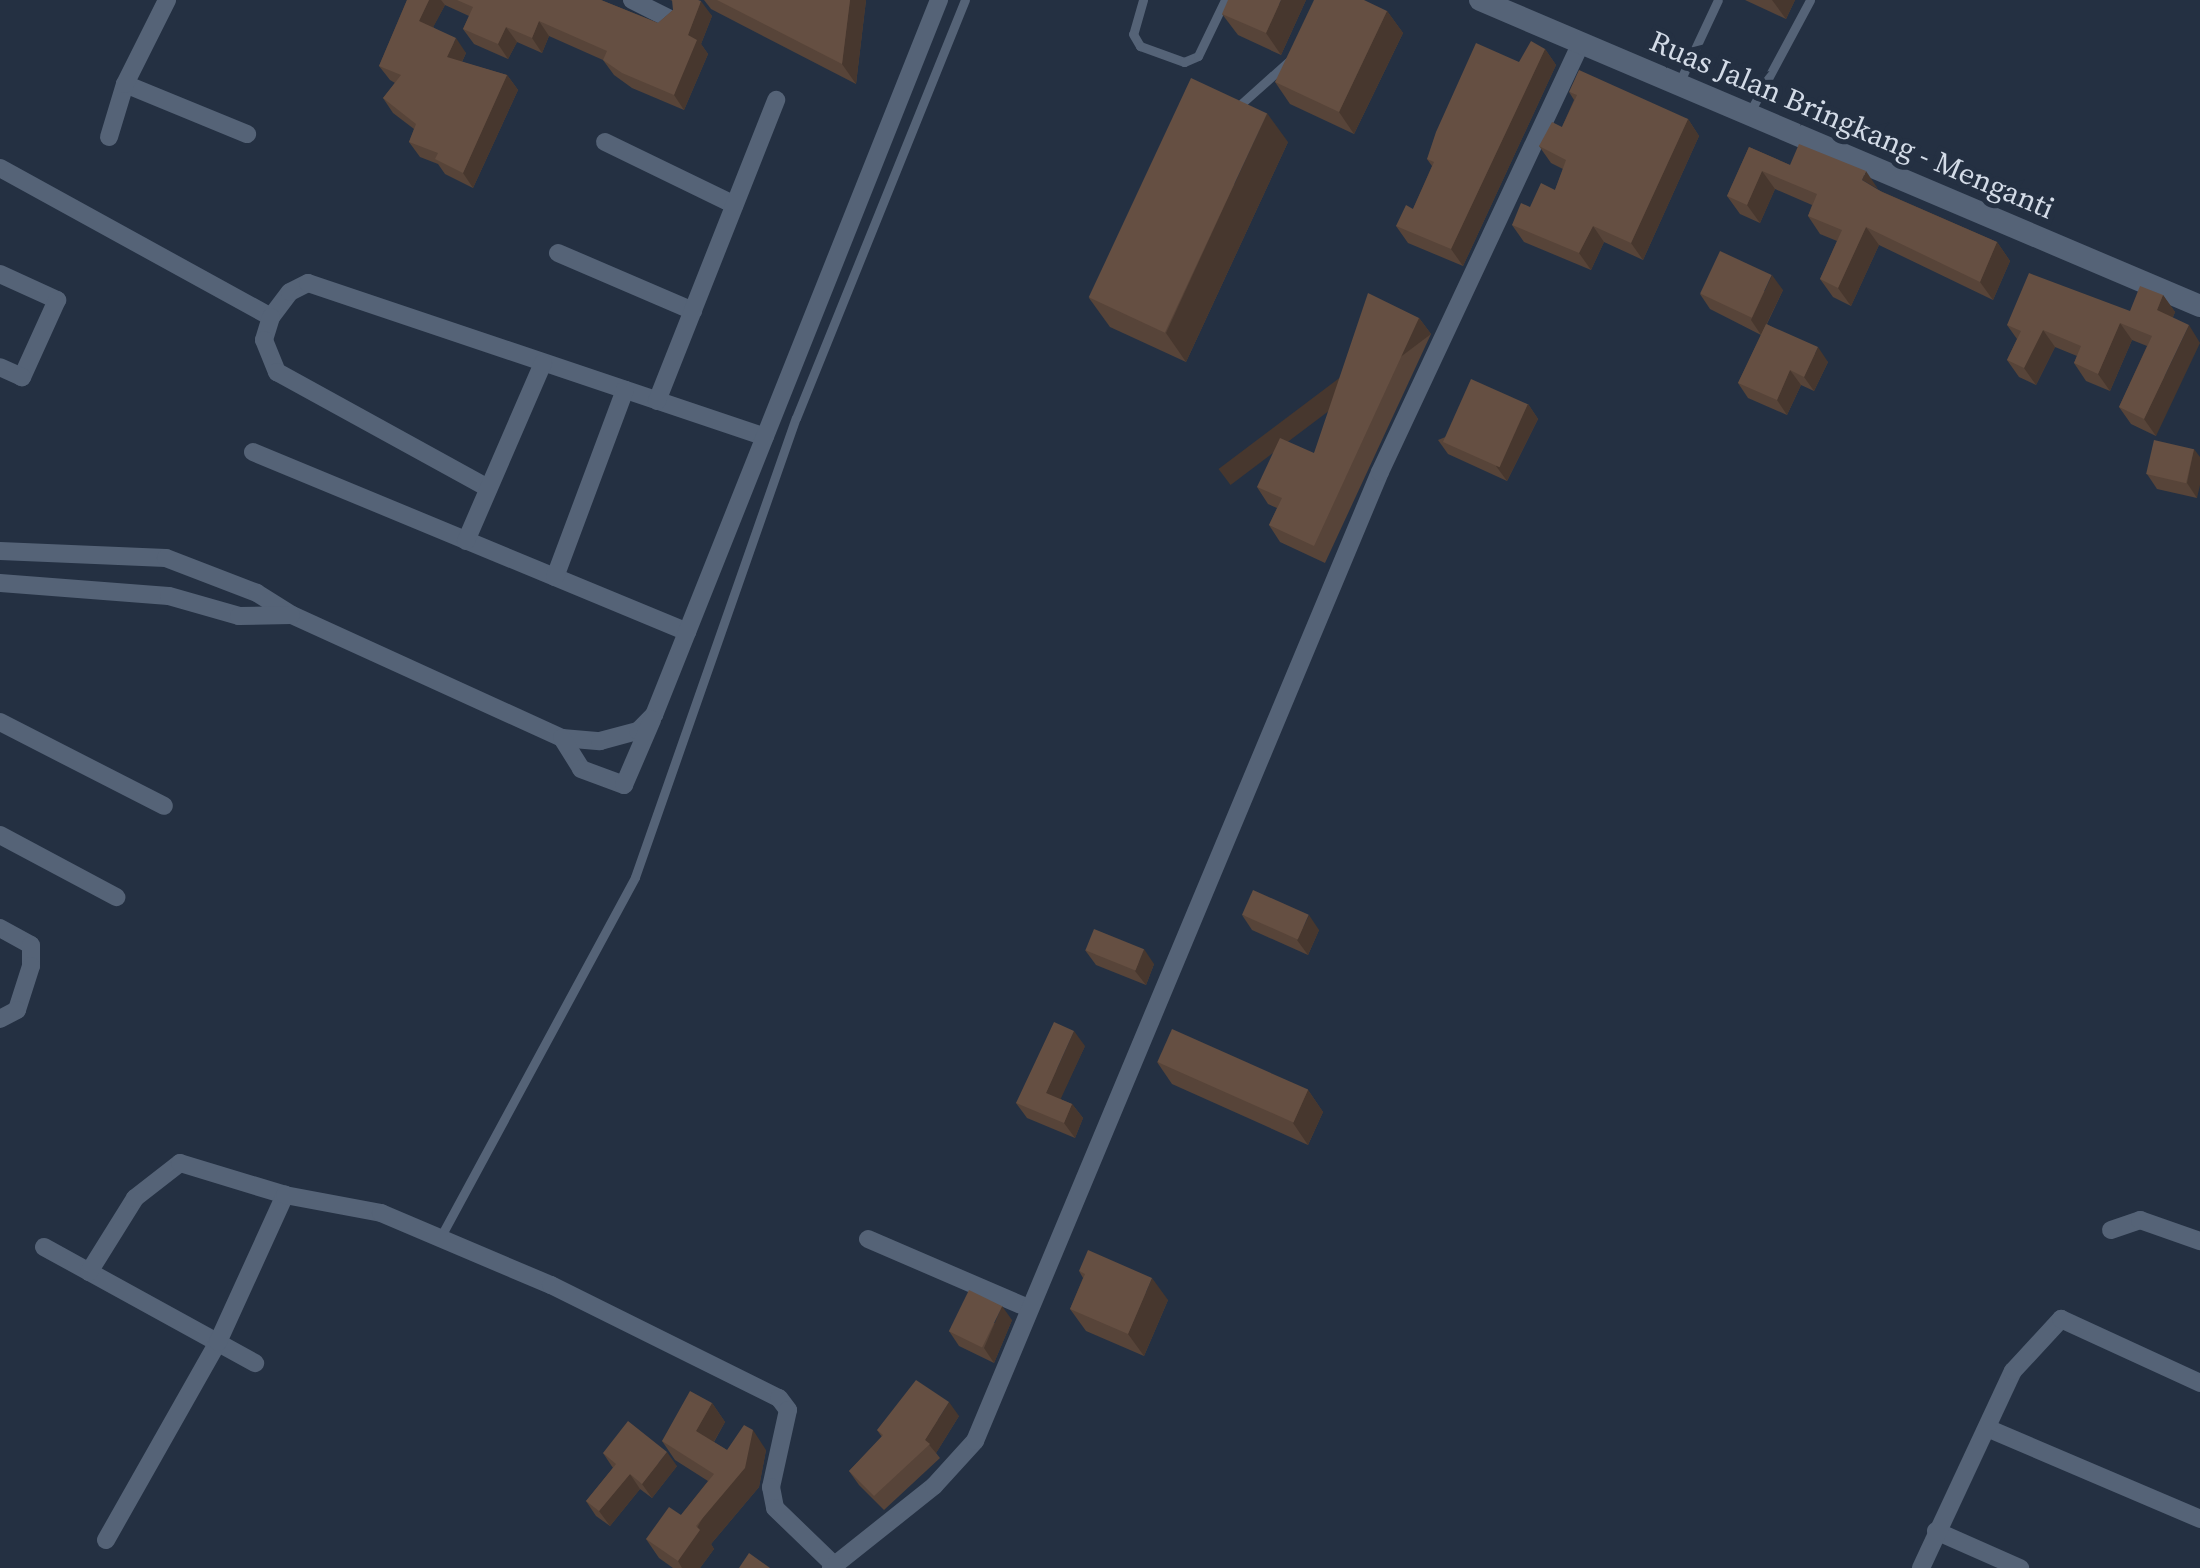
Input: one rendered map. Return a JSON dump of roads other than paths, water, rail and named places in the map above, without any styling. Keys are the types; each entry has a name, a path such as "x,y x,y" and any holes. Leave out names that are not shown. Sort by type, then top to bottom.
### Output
{"main road":[{"name":"Ruas Jalan Bringkang - Menganti","path":"1480,0 2200,306"}],"street":[{"path":"109,138 125,84 167,0"},
{"path":"632,0 672,20"},
{"path":"562,738 582,770 624,785 939,0"},
{"path":"89,1272 135,1198 180,1163 285,1195 382,1213 551,1284 779,1398 788,1410 771,1487 775,1508 832,1566 934,1486 974,1441 1380,472 1581,42"},
{"path":"125,84 247,134"},
{"path":"657,401 776,100"},
{"path":"605,142 735,205"},
{"path":"0,168 271,317"},
{"path":"558,253 693,310"},
{"path":"0,274 57,300 22,377 0,367"},
{"path":"488,488 277,372 264,340 271,317 290,292 308,283 764,437"},
{"path":"466,540 543,362"},
{"path":"555,577 625,390"},
{"path":"253,452 687,632"},
{"path":"0,551 59,549 93,557 166,558 257,593 292,615 562,738 600,741 638,731 654,714"},
{"path":"93,557 96,592"},
{"path":"0,584 30,581 96,592 169,596 238,616 292,615"},
{"path":"0,722 164,806"},
{"path":"0,835 116,897"},
{"path":"0,928 31,945 32,966 17,1010 0,1019"},
{"path":"106,1540 148,1475 218,1342 285,1195"},
{"path":"2111,1230 2140,1220 2200,1240"},
{"path":"868,1239 1028,1308"},
{"path":"44,1247 255,1363"},
{"path":"1921,1568 2013,1371 2061,1319 2200,1382"},
{"path":"1987,1428 2200,1519"},
{"path":"1936,1532 2020,1568"}],"lane":[{"path":"440,1238 635,877 796,418 965,0"},
{"path":"1142,0 1133,34 1140,46 1184,62 1198,56 1224,0"},
{"path":"1678,84 1718,0"},
{"path":"1748,116 1810,0"},
{"path":"1242,104 1296,52"}]}
